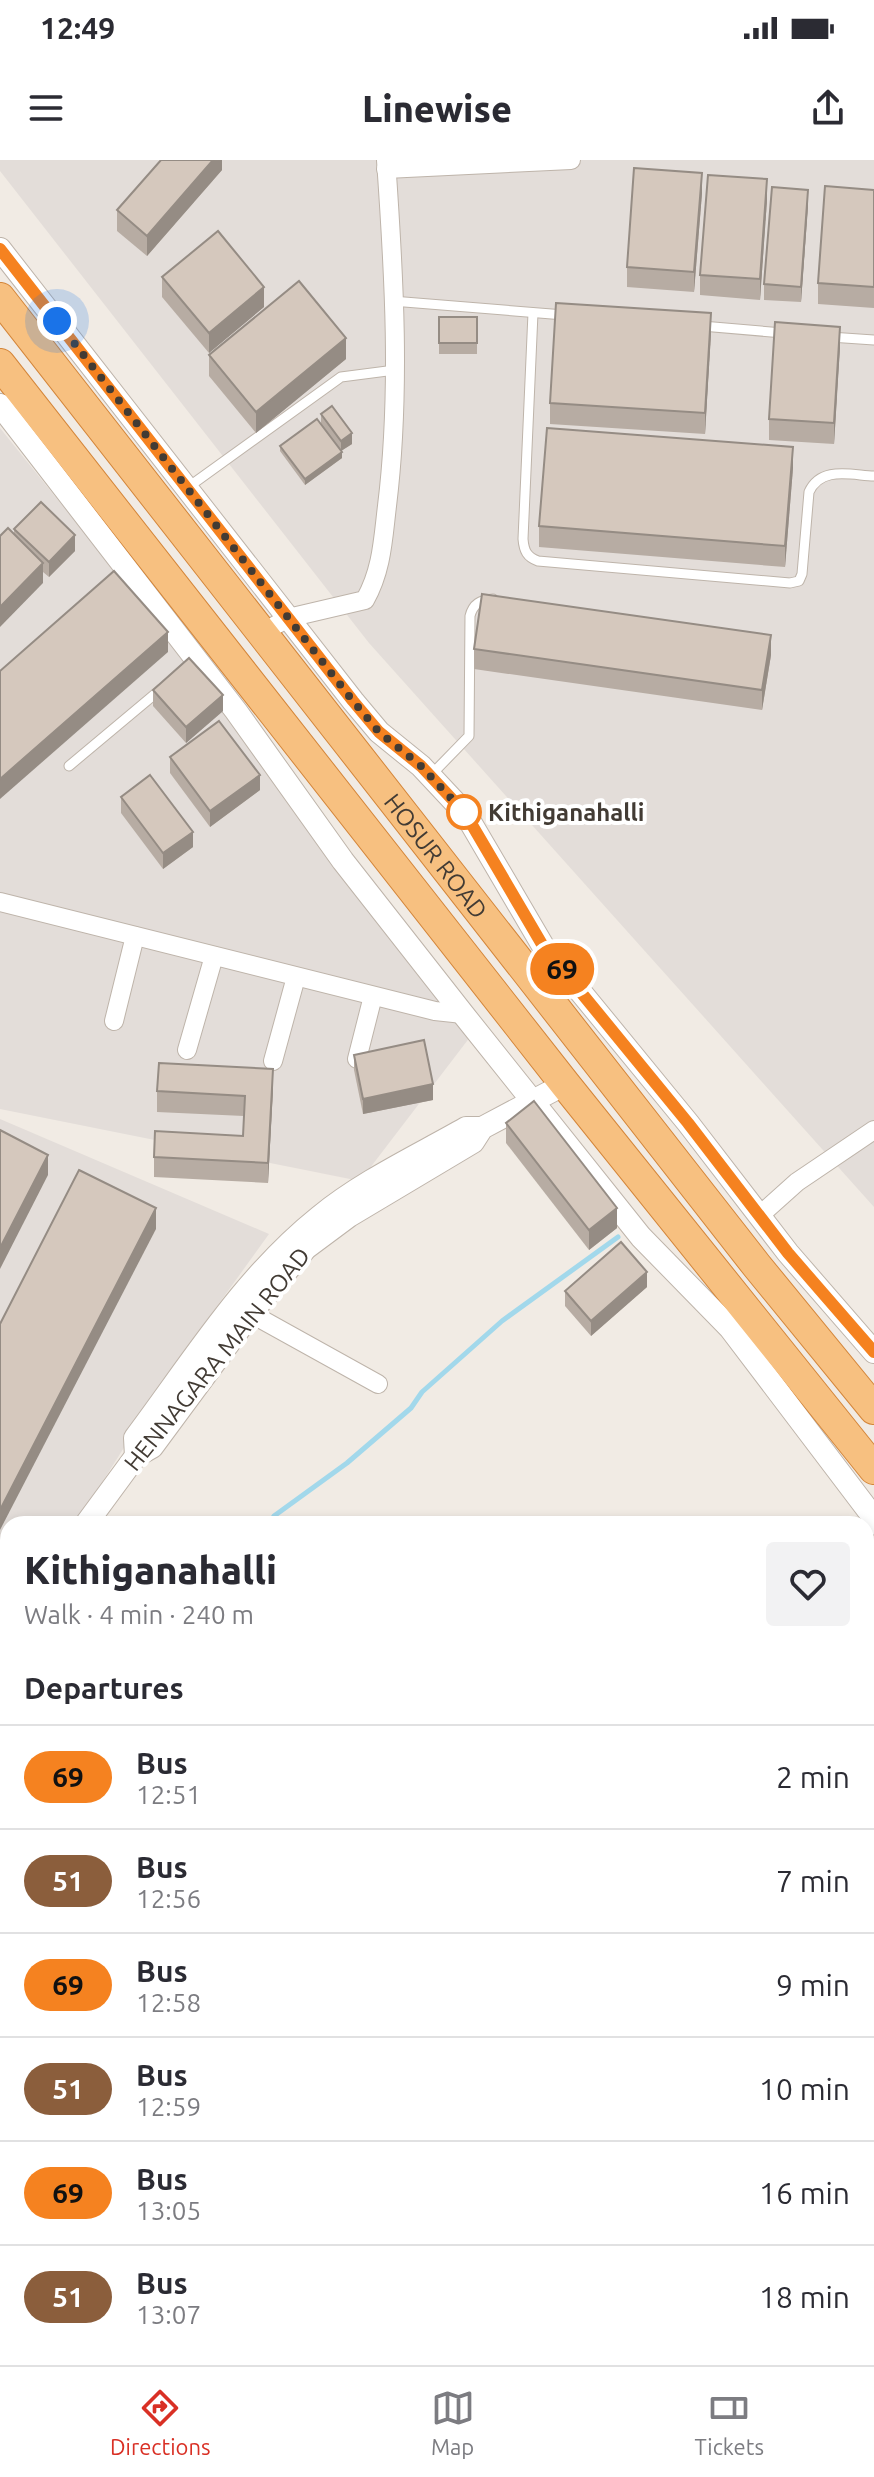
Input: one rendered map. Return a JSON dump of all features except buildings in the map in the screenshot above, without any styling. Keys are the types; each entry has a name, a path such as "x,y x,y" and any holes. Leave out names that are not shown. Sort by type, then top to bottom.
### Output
{"highway":[{"name":"HOSUR ROAD","path":"0,298 757,1266 874,1409"},
{"name":"HOSUR ROAD","path":"0,364 565,1084 874,1469"}],"street":[{"path":"262,633 288,618 365,600 375,582 381,560 390,482 395,370 386,164 571,160"},
{"path":"0,249 379,732 431,775 465,813 543,946 688,1123 788,1253 874,1352"},
{"path":"0,405 191,664 463,1014 641,1237 730,1328 872,1516"},
{"path":"0,902 435,1011 463,1014"},
{"path":"114,1021 135,936"},
{"path":"187,1050 214,956"},
{"path":"273,1061 296,977"},
{"path":"357,1059 373,996"},
{"name":"HENNAGARA MAIN ROAD","path":"92,1516 136,1456 152,1447 243,1309 318,1237 473,1142 482,1128 565,1084"},
{"path":"759,1216 797,1182 874,1130"},
{"path":"243,1309 378,1384"}],"lane":[{"path":"392,301 580,317"},
{"path":"533,313 523,539 523,550 530,558 790,583 799,581 809,492 814,481 823,475 874,476"},
{"path":"688,325 797,334"},
{"path":"812,335 874,340"},
{"path":"187,488 341,377 395,370"},
{"path":"431,775 469,736 472,608 487,600 509,601"},
{"path":"69,766 166,685"}],"shaded area":[{"path":"0,160 874,160 874,1207 369,643 0,171"},
{"path":"0,428 480,1024 360,1181 0,1109"},
{"path":"0,1119 269,1234 184,1352 81,1516 0,1516"}],"waterway":[{"path":"274,1516 347,1463 411,1408 422,1392 502,1321 618,1237"}],"bus line":[{"name":"69","path":"0,249 330,674 379,732 421,766 465,813 543,946 688,1123 788,1253 874,1352"}],"place":[{"name":"Kithiganahalli","path":"464,812"}],"route":[{"path":"57,321 330,674 379,732 421,766 464,812"}]}
